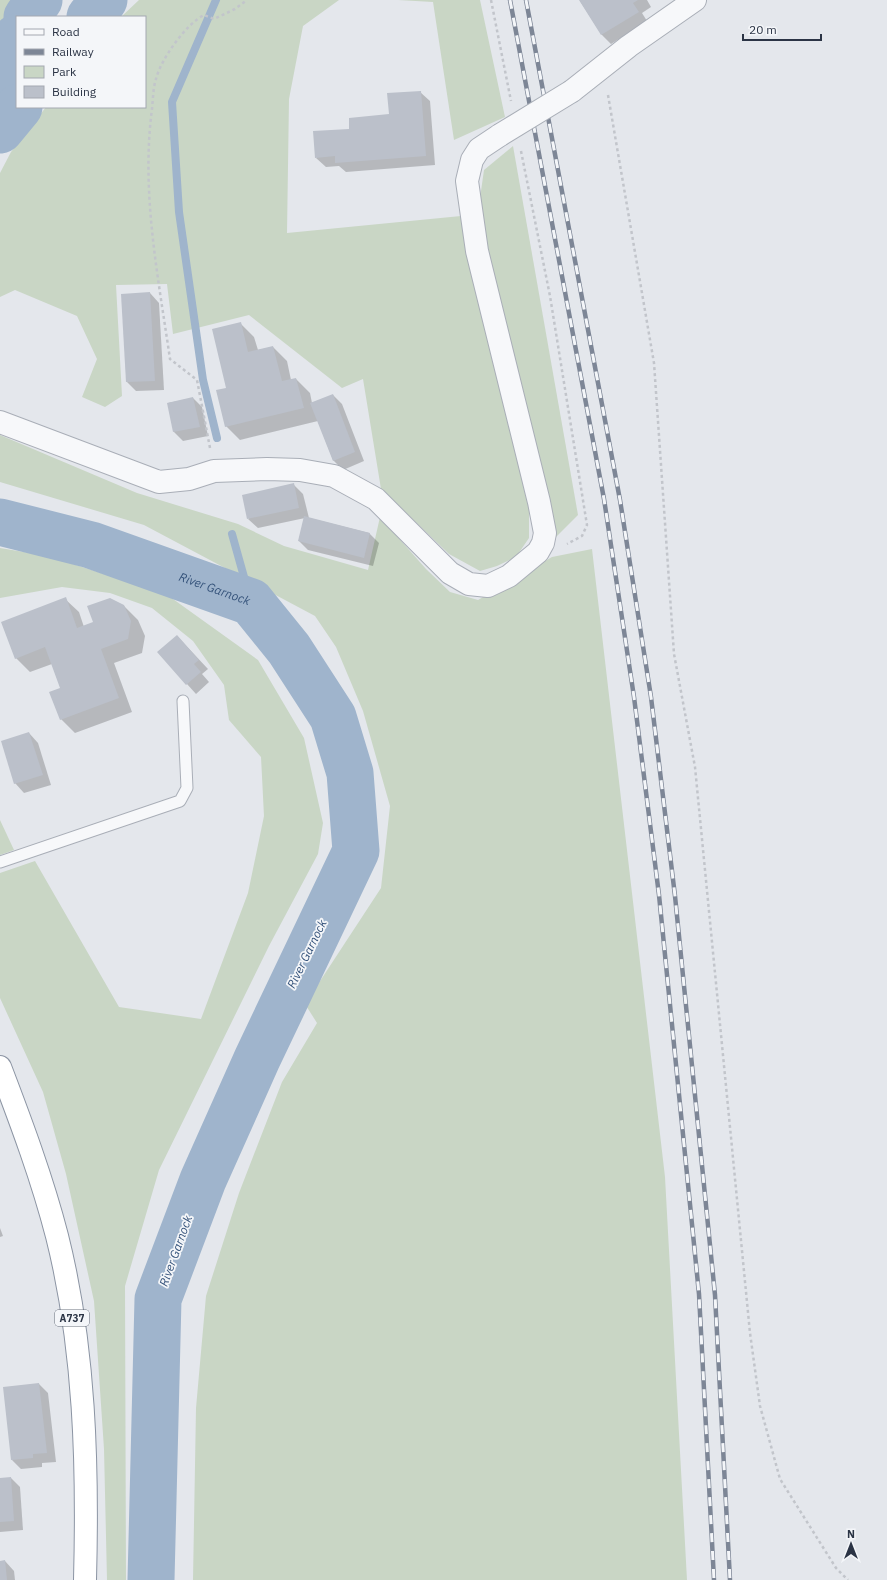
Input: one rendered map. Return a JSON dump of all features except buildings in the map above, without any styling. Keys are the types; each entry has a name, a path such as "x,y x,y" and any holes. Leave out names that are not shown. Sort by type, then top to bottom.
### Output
{"highway":[{"name":"A737","path":"0,1066 33,1154 57,1237 73,1322 82,1408 86,1499 85,1580"}],"street":[{"path":"0,422 158,482 189,479 214,471 300,470 334,476 376,499 450,573 470,584 488,586 509,576 538,552 543,542 545,533 539,502 477,251 467,181 472,160 480,150 510,139 603,69 629,46 695,0"}],"lane":[{"path":"0,862 180,801 187,788 183,702"}],"path":[{"path":"214,471 197,380 170,359 150,218 148,137 156,78 175,42 194,20 204,15 214,19 235,9 246,0"},
{"path":"491,0 512,106"},
{"path":"603,69 654,363 674,654 695,767 750,1333 760,1406 780,1479 836,1568 848,1580"},
{"path":"510,139 550,296 587,525 582,536 573,542 538,552"}],"green space":[{"path":"0,0 14,0 0,28"},
{"path":"139,0 339,0 303,26 289,99 287,233 461,216 529,504 529,538 516,557 497,566 480,571 449,554 381,489 363,379 342,388 249,315 173,334 167,284 116,285 122,396 105,407 82,397 97,359 77,316 15,290 0,297 0,173 11,152 45,108 146,108 146,16 122,16"},
{"path":"398,0 480,0 505,117 454,140 433,2"},
{"path":"513,146 578,515 554,539 486,252 479,205 484,170"},
{"path":"0,435 137,493 238,524 284,546 368,570 380,517 426,569 450,592 478,600 552,557 592,549 665,1177 687,1580 193,1580 196,1408 206,1296 239,1193 282,1082 317,1023 305,1004 381,888 390,806 363,711 336,647 315,616 144,525 0,482"},
{"path":"0,548 48,556 166,594 258,660 304,738 323,823 318,854 269,946 159,1170 125,1286 126,1580 107,1580 104,1449 94,1301 66,1174 43,1092 0,998 0,873 35,861 119,1007 201,1019 248,893 264,816 261,757 229,720 224,685 193,641 152,608 110,593 62,587 0,598"},
{"path":"0,820 14,850 0,855"}],"waterway":[{"name":"River Garnock","path":"28,16 39,0"},
{"name":"River Garnock","path":"91,16 104,0"},
{"path":"216,0 172,102 179,212 203,380 217,438"},
{"name":"River Garnock","path":"0,71 16,39"},
{"name":"River Garnock","path":"0,130 18,108"},
{"name":"River Garnock","path":"0,522 91,545 251,602 289,649 333,717 350,773 356,851 257,1059 203,1180 158,1299 151,1580"},
{"path":"232,534 251,602"}],"railway":[{"path":"510,0 604,499 634,697 659,895 699,1294 714,1580"},
{"path":"526,0 620,500 651,697 675,896 715,1295 730,1580"}]}
